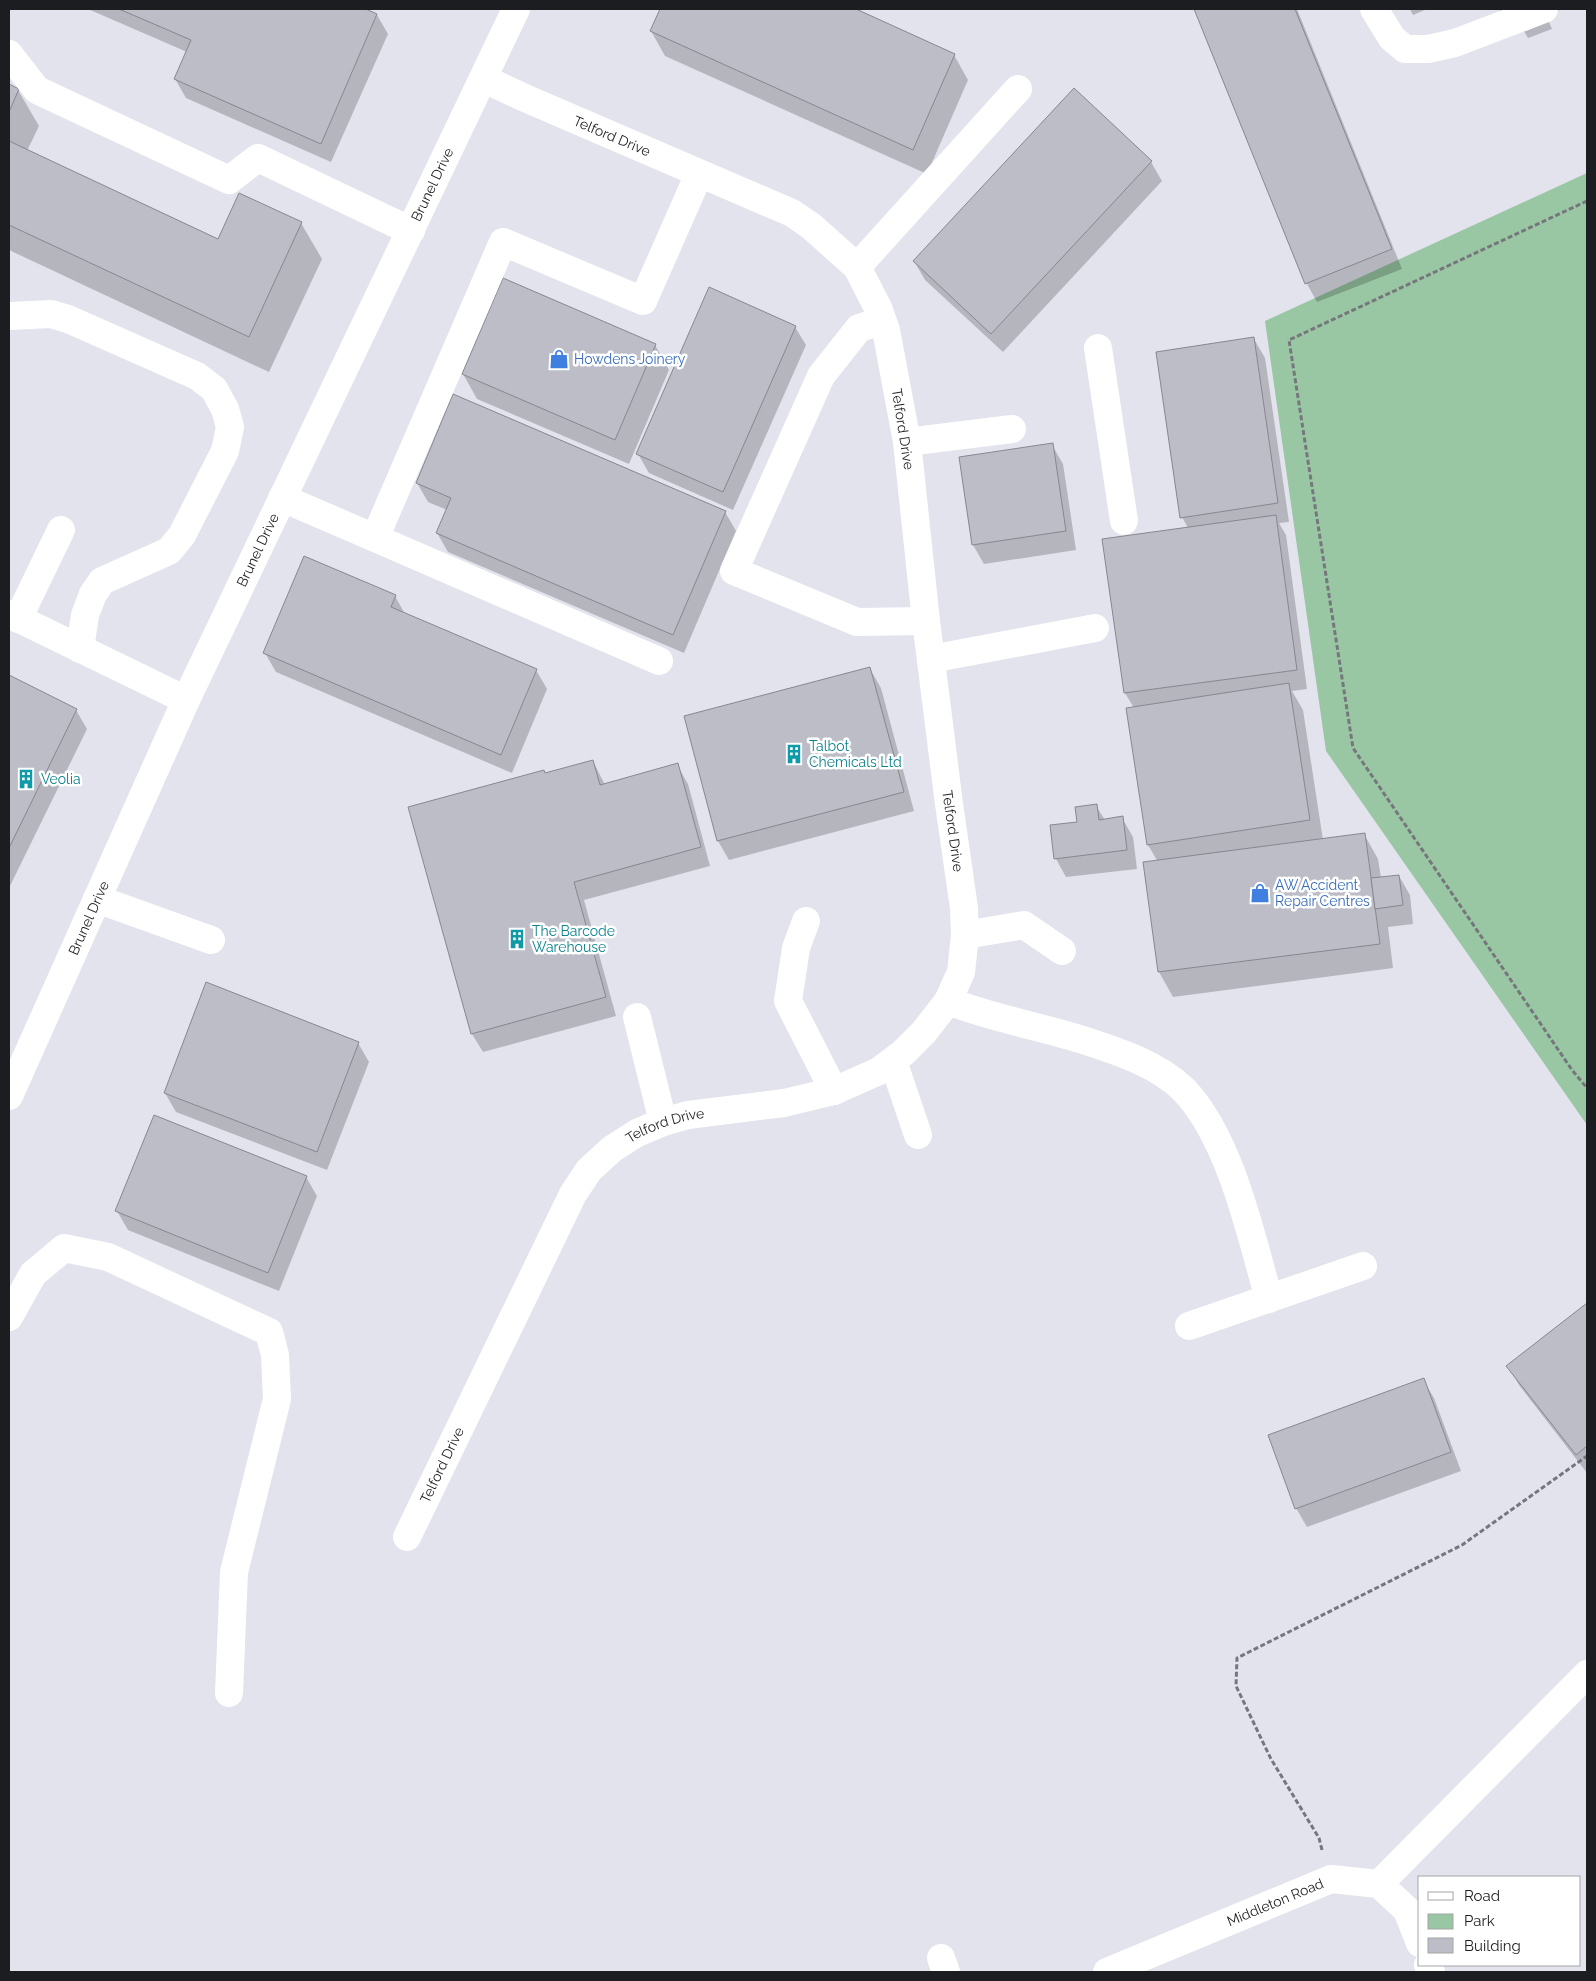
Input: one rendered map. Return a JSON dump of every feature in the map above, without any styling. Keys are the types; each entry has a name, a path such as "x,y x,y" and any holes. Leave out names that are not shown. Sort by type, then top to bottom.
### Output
{"street":[{"name":"Brunel Drive","path":"9,1096 186,700 516,9"},
{"path":"1374,9 1392,38 1405,49 1428,49 1455,43 1544,9"},
{"path":"9,54 37,90 229,180 258,158 411,231"},
{"name":"Telford Drive","path":"406,1537 573,1194 590,1170 612,1149 637,1133 663,1122 688,1115 784,1103 834,1091 872,1075 893,1061 924,1032 948,1001 961,972 965,935 964,908 926,622 907,442 879,310 857,267 811,226 792,213 533,102 484,78"},
{"path":"857,267 1018,89"},
{"path":"375,538 503,242 642,301 699,174"},
{"path":"9,316 51,314 68,319 197,376 214,389 225,409 230,427 225,451 182,535 169,551 102,581 93,594 86,615 80,649"},
{"path":"882,321 859,328 821,376 734,571 857,622 926,622"},
{"path":"1098,348 1124,521"},
{"path":"907,442 1012,429"},
{"path":"282,498 659,661"},
{"path":"61,530 13,617 186,700"},
{"path":"931,659 1095,628"},
{"path":"97,899 211,940"},
{"path":"806,921 796,948 788,1001 834,1091"},
{"path":"965,935 1024,925 1062,951"},
{"path":"948,1001 973,1011 1054,1031 1130,1057 1159,1071 1183,1090 1202,1114 1220,1145 1246,1215 1269,1299"},
{"path":"637,1017 663,1122"},
{"path":"893,1061 918,1135"},
{"path":"9,1317 33,1274 64,1248 108,1257 269,1332 275,1355 277,1399 234,1572 229,1693"},
{"path":"1189,1326 1363,1266"},
{"path":"1418,1938 1407,1910 1379,1884 1587,1674"},
{"name":"Middleton Road","path":"1107,1972 1331,1879 1379,1884"}],"path":[{"path":"1587,201 1289,340 1353,748 1572,1070 1587,1088"},
{"path":"1331,1879 1319,1838 1271,1759 1236,1686 1237,1658 1462,1545 1587,1456"}],"green space":[{"path":"1587,173 1587,1125 1326,751 1265,321"}],"building":[{"path":"119,9 366,9 377,14 321,144 174,79 191,40"},
{"path":"660,9 856,9 955,54 913,150 650,31"},
{"path":"1194,9 1295,9 1392,249 1305,284"},
{"path":"9,84 19,89 9,112"},
{"path":"1074,88 1152,161 991,334 913,261"},
{"path":"9,141 218,239 239,193 302,222 249,337 9,225"},
{"name":"Howdens Joinery","path":"503,278 656,344 615,440 462,374"},
{"path":"709,287 796,326 723,492 636,454"},
{"path":"1254,337 1278,503 1180,518 1156,352"},
{"path":"453,394 726,511 673,635 436,533 451,498 416,483"},
{"path":"1053,443 1066,531 972,545 959,457"},
{"path":"1276,515 1297,670 1124,693 1102,539"},
{"path":"304,556 396,595 391,607 537,669 501,755 263,653"},
{"name":"Talbot Chemicals Ltd","path":"870,667 904,792 717,841 684,716"},
{"name":"Veolia","path":"9,675 77,709 9,848"},
{"path":"1289,683 1310,820 1147,845 1126,708"},
{"name":"The Barcode Warehouse","path":"593,760 600,785 678,763 701,847 574,882 606,997 471,1034 408,807 544,770 545,773"},
{"path":"1097,804 1099,820 1123,816 1127,850 1054,859 1050,825 1077,822 1075,807"},
{"name":"AW Accident Repair Centres","path":"1365,833 1380,944 1158,972 1143,862"},
{"path":"1399,875 1403,905 1375,909 1371,878"},
{"path":"206,982 359,1042 317,1152 164,1093"},
{"path":"154,1115 307,1176 268,1273 115,1211"},
{"path":"1587,1303 1587,1446 1576,1455 1506,1366"},
{"path":"1424,1378 1451,1452 1295,1509 1268,1435"}],"place":[{"name":"Howdens Joinery","path":"559,359"},
{"name":"Talbot Chemicals Ltd","path":"794,754"},
{"name":"Veolia","path":"26,779"},
{"name":"AW Accident Repair Centres","path":"1260,893"},
{"name":"The Barcode Warehouse","path":"517,939"}]}
